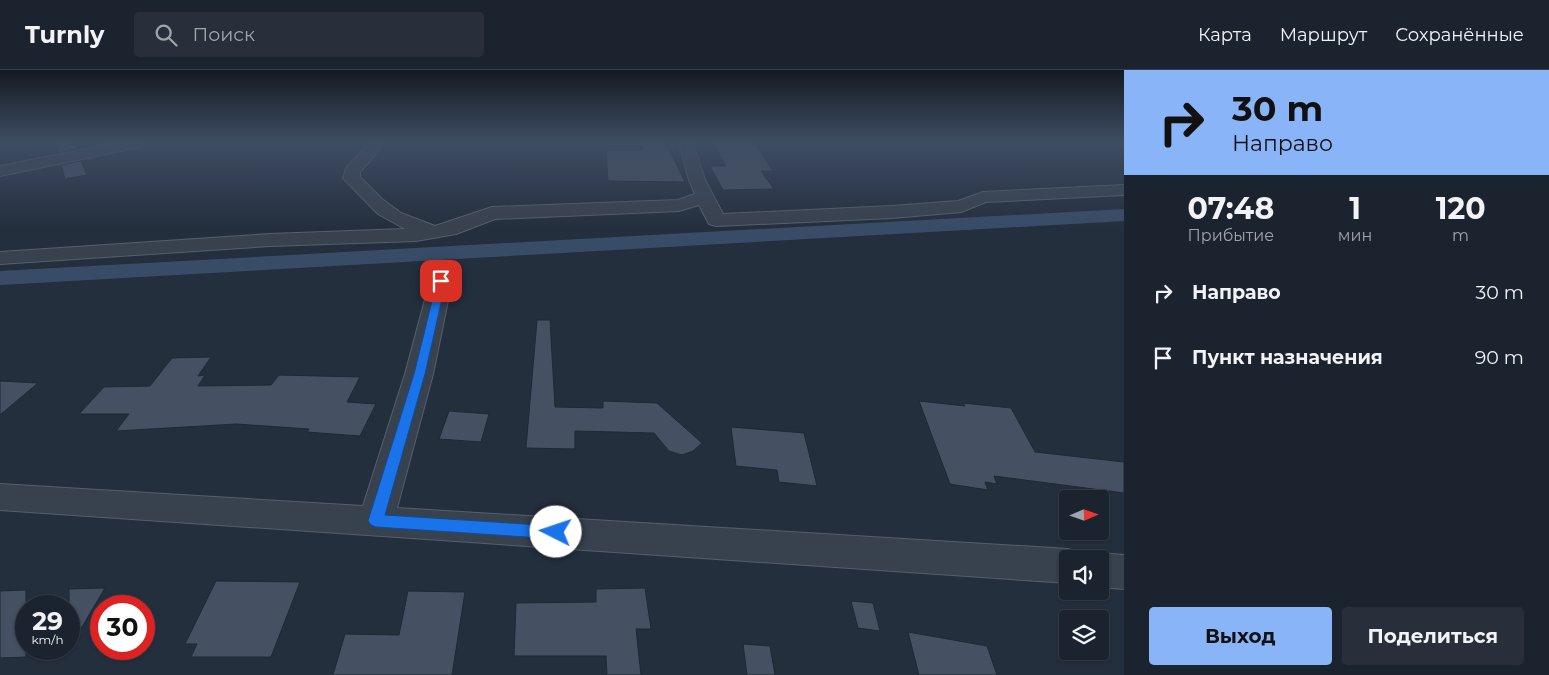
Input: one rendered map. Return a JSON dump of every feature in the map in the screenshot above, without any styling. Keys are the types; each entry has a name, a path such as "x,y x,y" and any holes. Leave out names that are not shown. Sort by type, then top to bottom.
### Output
{"street":[{"path":"352,171 351,178 374,203 396,218 416,228 438,232"},
{"path":"694,171 716,220 892,212 961,206 984,197 1124,190"},
{"path":"396,218 679,205 705,197"},
{"path":"0,258 438,232 449,230 492,213"},
{"path":"376,521 419,374 441,281"},
{"path":"0,497 1059,565"},
{"path":"1109,571 1124,572"}],"building":[{"path":"63,171 85,171 87,175 65,179"},
{"path":"607,171 680,171 685,182 608,181"},
{"path":"713,171 761,171 774,189 723,190"},
{"path":"537,320 550,320 555,407 603,408 603,401 657,403 702,443 693,451 682,455 669,451 654,433 575,431 575,449 526,448"},
{"path":"211,357 198,376 205,375 198,386 271,385 279,375 360,377 347,402 376,404 360,436 307,432 309,429 236,424 116,431 129,414 79,414 104,387 150,386 172,358"},
{"path":"0,381 38,383 0,415"},
{"path":"919,401 1011,408 1035,452 1124,462 1124,493 994,476 997,484 985,482 988,490 950,484"},
{"path":"449,411 489,414 481,442 439,439"},
{"path":"731,427 804,433 817,486 779,482 777,470 736,466"},
{"path":"216,581 300,582 271,657 191,657 197,644 185,644"},
{"path":"105,588 101,595 90,595 90,613 80,630 80,595 69,595 69,589"},
{"path":"645,588 651,629 636,629 641,675 607,675 606,656 514,656 516,603 596,602 596,589"},
{"path":"26,590 26,595 15,595 15,657 0,658 0,591"},
{"path":"408,591 465,592 452,675 333,675 345,634 399,635"},
{"path":"851,601 873,603 880,631 858,628"},
{"path":"908,632 987,646 997,675 919,675"},
{"path":"743,644 770,646 775,675 747,675"}],"waterway":[{"path":"0,278 1124,215"}],"route":[{"path":"441,281 419,374 376,521 556,532"}]}
